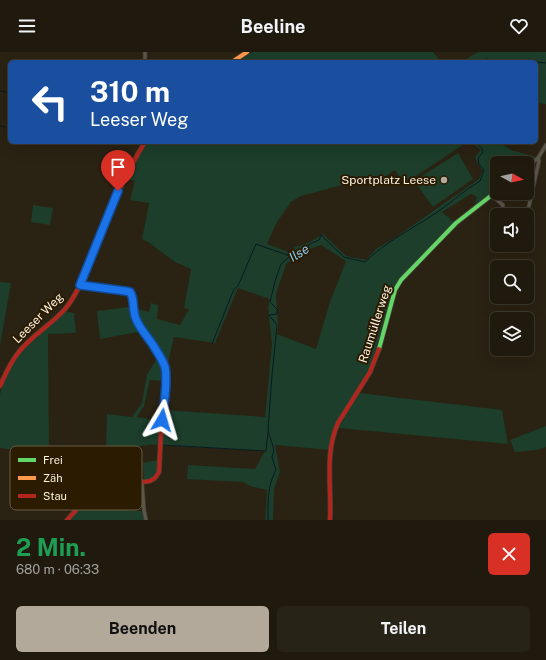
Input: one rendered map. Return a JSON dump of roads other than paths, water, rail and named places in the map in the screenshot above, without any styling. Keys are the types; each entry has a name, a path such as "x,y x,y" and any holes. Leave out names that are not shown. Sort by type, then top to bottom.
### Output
{"street":[{"path":"235,60 247,52"},
{"name":"Leeser Weg","path":"0,386 6,371 18,353 64,310 72,299 80,285 123,179 144,144"},
{"path":"534,161 538,158 546,145"},
{"path":"529,208 539,161 538,158"},
{"name":"Raumüllerweg","path":"330,520 330,452 334,432 338,423 370,372 380,346 395,290 401,280 456,223 490,196"},
{"path":"497,200 503,205 502,208"},
{"path":"80,285 130,292 133,296 133,309 138,325 153,345 164,367 165,395 159,472 155,478 142,483 146,520"},
{"path":"67,520 75,510"}],"waterway":[{"name":"Ilse","path":"485,60 492,60"},
{"name":"Ilse","path":"538,62 546,63"},
{"path":"0,91 8,93"},
{"path":"0,126 5,127"},
{"name":"Ilse","path":"268,520 268,501 271,482 276,470 272,457 274,450 268,430 277,325 269,315 277,314 277,309 270,302 281,264 289,257 319,240 321,235 344,257 365,262 390,242 436,213 468,188 480,181 484,170 479,164 478,158 483,152 482,148 477,144"},
{"path":"212,344 234,289 238,286 256,244 290,256"},
{"path":"164,445 266,451 268,432"}],"place":[{"name":"Sportplatz Leese","path":"444,180"}]}
